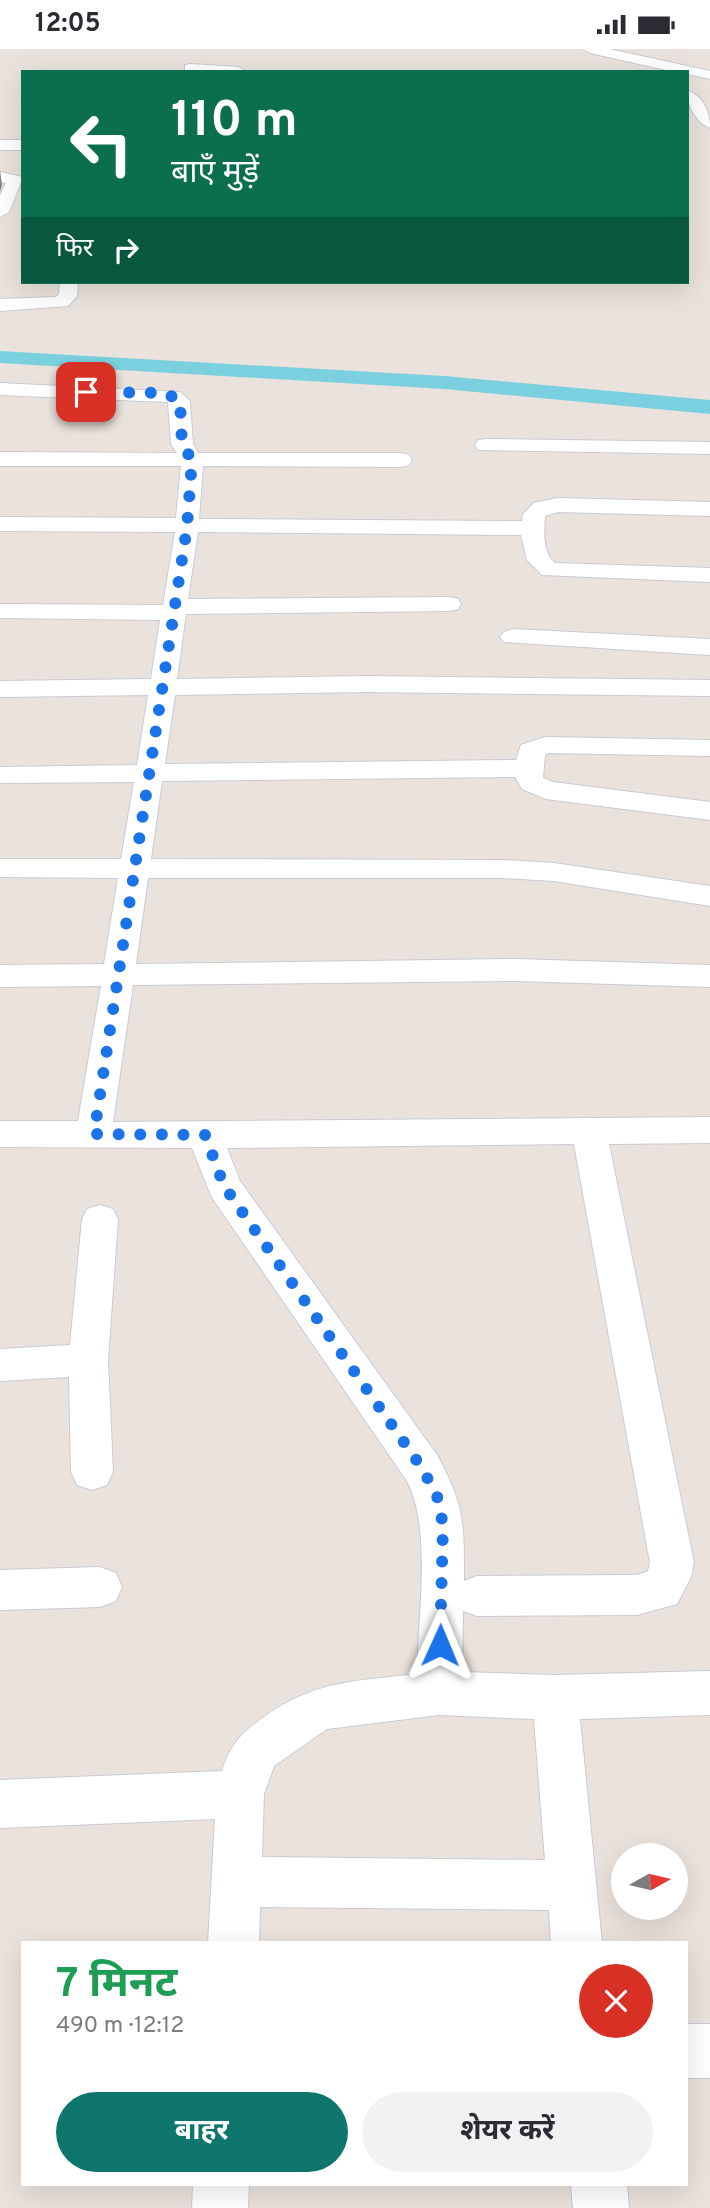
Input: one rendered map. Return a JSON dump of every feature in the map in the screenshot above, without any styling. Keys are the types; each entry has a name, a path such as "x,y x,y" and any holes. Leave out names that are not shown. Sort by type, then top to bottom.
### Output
{"street":[{"path":"590,49 688,70"},
{"path":"666,67 710,61"},
{"path":"190,68 234,68"},
{"path":"689,70 710,73"},
{"path":"689,96 710,123"},
{"path":"0,145 21,145"},
{"path":"0,165 21,164"},
{"path":"0,177 16,179 0,212"},
{"path":"0,305 61,302 68,296 69,284"},
{"path":"0,389 173,395 180,401 187,452 187,527 94,1134"},
{"path":"40,438 187,452 401,460"},
{"path":"486,445 710,448"},
{"path":"0,459 187,452"},
{"path":"710,509 558,506 542,508 534,514 532,528 537,560 550,570 710,575"},
{"path":"0,524 532,528"},
{"path":"0,611 449,604"},
{"path":"513,637 710,646"},
{"path":"0,689 162,689 366,684 710,688"},
{"path":"710,748 545,744 531,751 529,768 531,783 546,790 710,811"},
{"path":"0,775 529,768"},
{"path":"0,868 502,869 554,872 710,896"},
{"path":"0,976 516,970 710,976"},
{"path":"0,1134 205,1135 710,1130"},
{"path":"477,1596 636,1595 661,1590 669,1577 672,1563 589,1131"},
{"path":"205,1135 224,1186 422,1468 437,1496 443,1525 439,1693"},
{"path":"92,1472 88,1360 100,1219"},
{"path":"0,1365 88,1360"},
{"path":"0,1590 100,1587"},
{"path":"233,1941 240,1794 246,1769 257,1750 309,1713 327,1707 439,1693 555,1697 710,1693"},
{"path":"555,1697 577,1941"},
{"path":"0,1804 240,1794"},
{"path":"236,1882 572,1885"},
{"path":"688,2051 710,2051"},
{"path":"219,2208 221,2186"},
{"path":"599,2186 601,2208"}],"waterway":[{"path":"0,357 444,382 710,407"}],"route":[{"path":"86,392 173,395 180,401 182,444 192,460 187,527 94,1134 205,1135 224,1186 422,1468 437,1496 443,1525 440,1645"}]}
